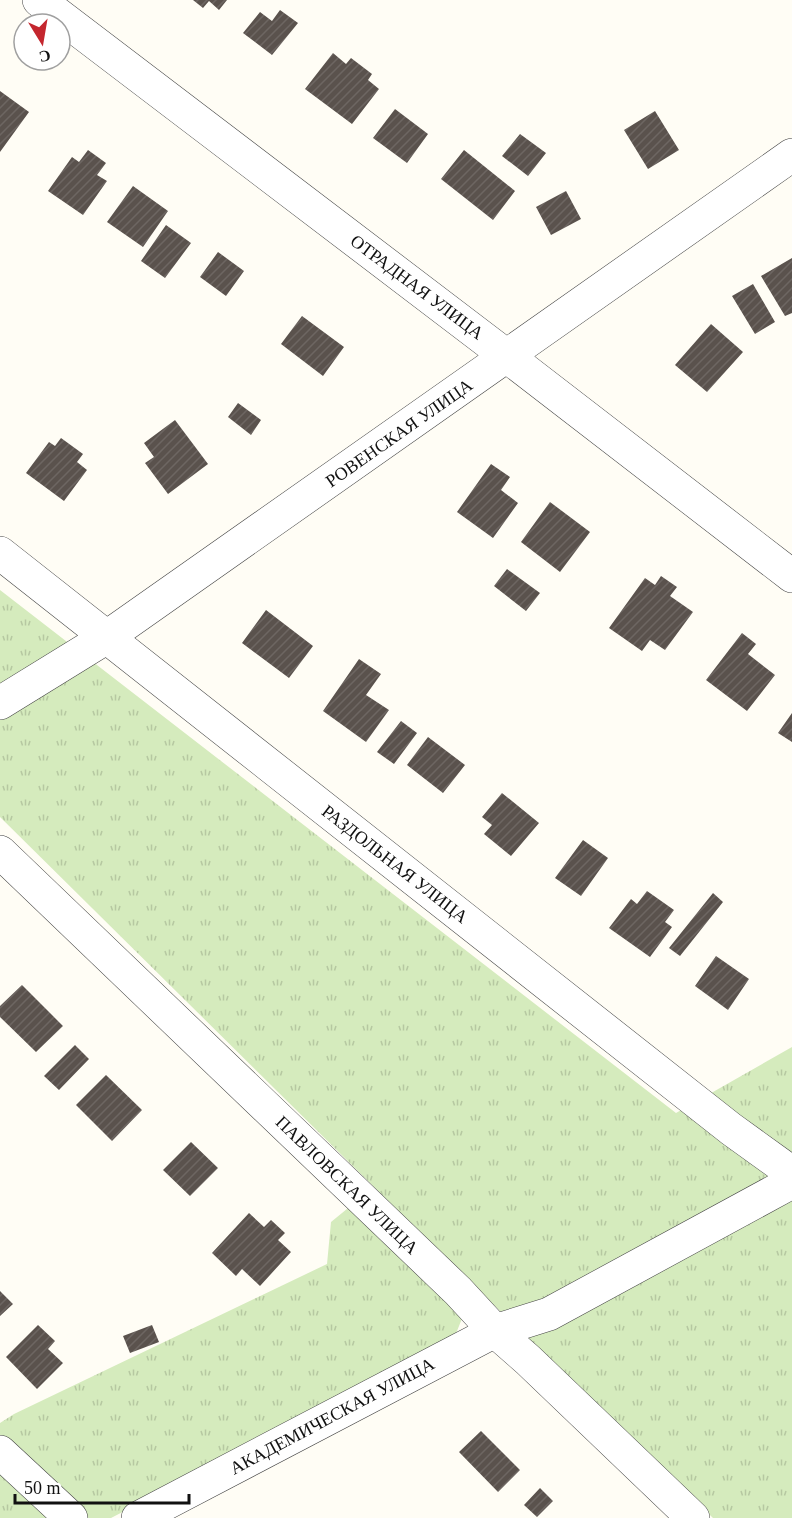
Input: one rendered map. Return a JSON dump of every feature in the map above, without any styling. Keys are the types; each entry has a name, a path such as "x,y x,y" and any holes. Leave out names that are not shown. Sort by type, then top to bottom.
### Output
{"street":[{"name":"ОТРАДНАЯ УЛИЦА","path":"39,0 792,576"},
{"name":"РОВЕНСКАЯ УЛИЦА","path":"0,703 107,637 792,155"},
{"name":"РАЗДОЛЬНАЯ УЛИЦА","path":"0,553 731,1129 792,1173"},
{"name":"ПАВЛОВСКАЯ УЛИЦА","path":"0,852 458,1291 495,1331 693,1518"},
{"name":"АКАДЕМИЧЕСКАЯ УЛИЦА","path":"138,1518 495,1331 549,1314 792,1182"},
{"path":"0,1452 71,1518"}],"green space":[{"path":"0,590 676,1113 792,1047 792,1518 713,1518 463,1275 0,817"},
{"path":"353,1204 463,1316 453,1341 111,1518 79,1518 0,1445 0,1423 14,1414 327,1264 331,1222"},
{"path":"0,1473 48,1518 0,1518"}],"building":[{"path":"193,0 227,0 219,10 209,1 203,8"},
{"path":"280,10 298,23 272,55 243,33 260,12 272,21"},
{"path":"333,53 346,64 351,58 372,74 368,80 379,89 352,124 305,89"},
{"path":"0,91 29,112 0,152"},
{"path":"395,109 428,134 407,163 373,138"},
{"path":"655,111 679,150 648,169 624,130"},
{"path":"520,134 546,153 528,176 502,156"},
{"path":"88,150 106,163 97,175 107,181 83,215 48,191 72,157 79,162"},
{"path":"464,150 515,191 493,220 441,179"},
{"path":"133,186 168,211 143,247 107,222"},
{"path":"566,191 581,219 551,235 536,207"},
{"path":"166,225 191,243 165,278 141,261"},
{"path":"218,252 244,271 226,296 200,277"},
{"path":"792,258 792,313 785,316 761,276"},
{"path":"753,284 775,322 755,334 732,296"},
{"path":"302,316 344,347 323,376 281,344"},
{"path":"711,324 743,352 707,392 675,365"},
{"path":"238,403 261,420 251,435 228,417"},
{"path":"175,420 208,464 168,494 145,463 154,457 144,443"},
{"path":"61,438 83,454 77,462 87,470 64,501 26,473 49,442 55,446"},
{"path":"491,464 510,477 501,490 518,503 493,538 457,512"},
{"path":"550,502 590,532 560,572 521,542"},
{"path":"507,569 540,593 526,611 494,586"},
{"path":"661,576 677,587 670,596 693,612 665,650 650,640 642,651 609,628 645,578 655,585"},
{"path":"266,610 313,646 289,678 242,643"},
{"path":"742,633 756,644 748,654 775,675 747,711 706,680"},
{"path":"359,659 381,674 366,695 389,710 366,742 323,711"},
{"path":"792,713 792,742 778,733"},
{"path":"401,721 417,733 394,764 377,752"},
{"path":"428,737 465,765 443,793 407,765"},
{"path":"502,793 539,823 511,856 484,834 492,825 482,817"},
{"path":"583,840 608,858 581,896 555,878"},
{"path":"647,891 674,910 665,922 672,927 650,957 609,928 631,899 637,904"},
{"path":"713,893 723,902 680,956 669,948"},
{"path":"716,956 749,979 728,1010 695,986"},
{"path":"22,985 63,1026 36,1052 0,1017 0,1006"},
{"path":"75,1045 89,1059 59,1090 44,1076"},
{"path":"106,1075 142,1110 112,1141 76,1105"},
{"path":"191,1142 218,1168 190,1196 163,1170"},
{"path":"249,1213 264,1227 271,1220 285,1233 278,1240 291,1252 260,1286 242,1269 236,1276 212,1253"},
{"path":"0,1291 13,1304 0,1316"},
{"path":"38,1325 55,1341 48,1349 63,1363 37,1389 6,1357"},
{"path":"152,1325 159,1342 130,1353 123,1336"},
{"path":"481,1431 520,1470 498,1492 459,1452"},
{"path":"540,1488 553,1501 537,1517 524,1505"}]}
